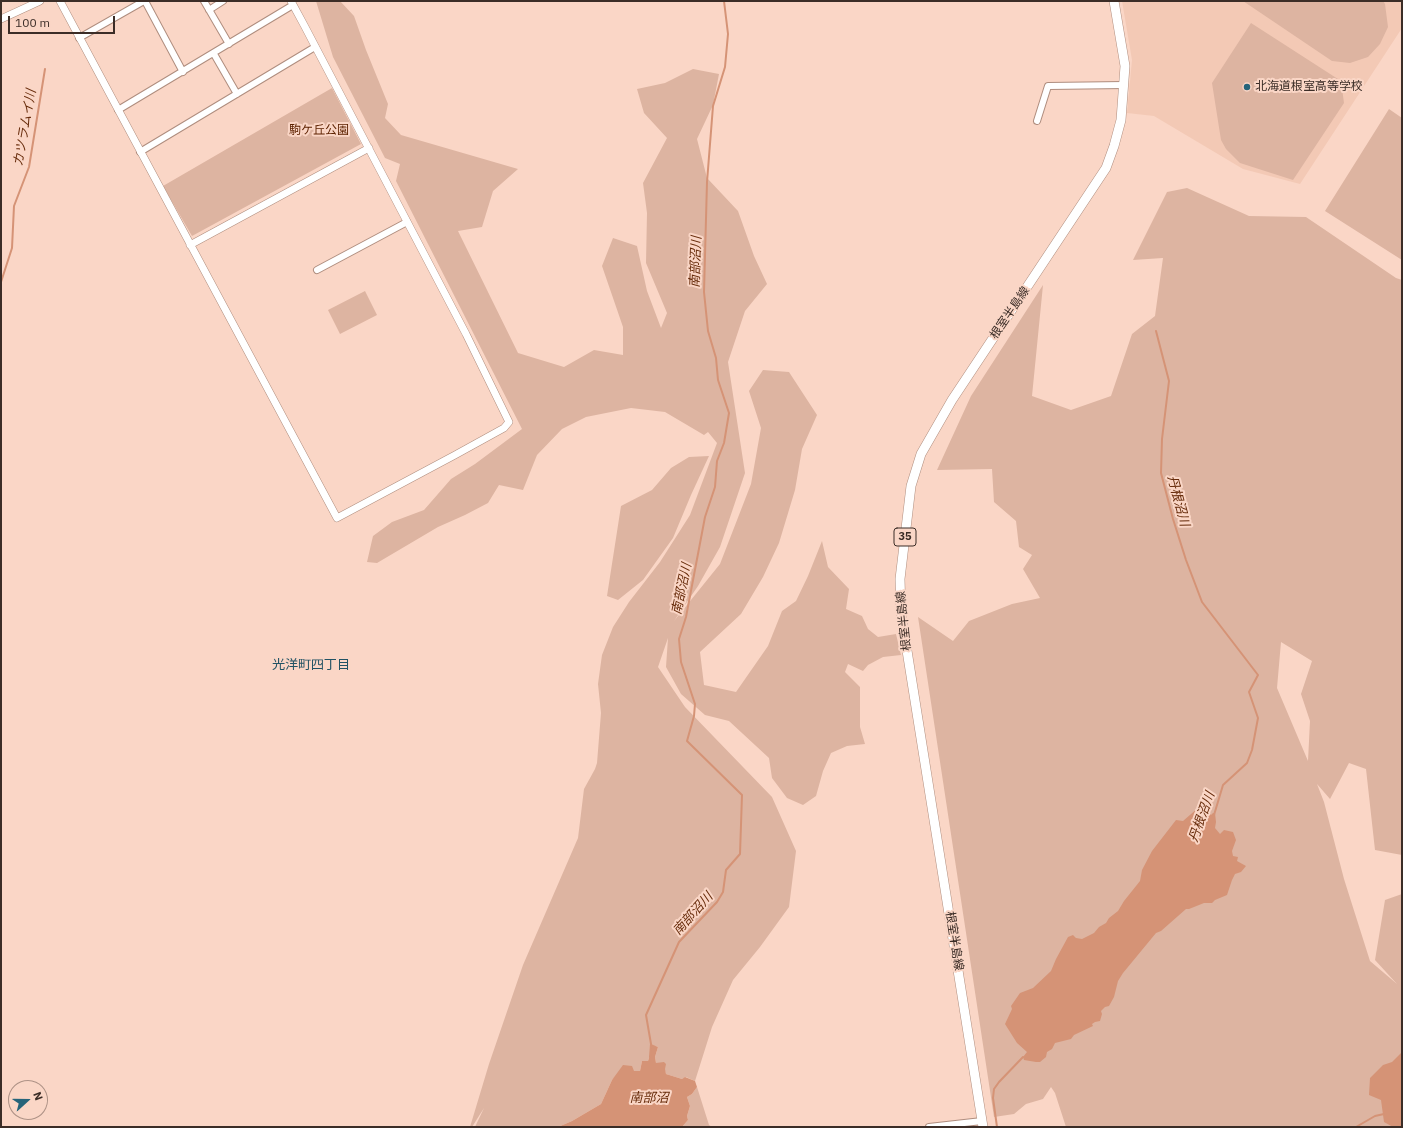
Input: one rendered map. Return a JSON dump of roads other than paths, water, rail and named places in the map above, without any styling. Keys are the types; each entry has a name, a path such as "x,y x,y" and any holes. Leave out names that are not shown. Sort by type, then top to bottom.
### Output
{"main road":[{"name":"根室半島線","path":"983,1124 901,613 900,579 912,486 921,454 952,400 1103,174 1114,146 1121,120 1125,66 1114,1"}],"street":[{"path":"1,19 40,1"},
{"path":"60,1 140,152 250,353 337,518 504,428 508,422 466,334 292,3 214,54 118,110"},
{"path":"79,38 145,1 183,72"},
{"path":"204,1 229,44"},
{"path":"209,10 223,1"},
{"path":"140,152 315,47"},
{"path":"214,54 237,94"},
{"path":"1037,121 1048,86 1124,85"},
{"path":"190,244 369,148"},
{"path":"317,270 407,222"},
{"path":"929,1127 983,1124"}],"water":[{"path":"1203,806 1211,815 1215,813 1215,828 1220,834 1224,830 1233,832 1236,840 1232,851 1233,856 1238,857 1237,861 1246,866 1241,872 1235,874 1227,895 1215,900 1212,903 1204,903 1186,909 1161,931 1156,933 1123,973 1118,981 1114,997 1109,1006 1105,1007 1101,1011 1102,1014 1100,1021 1095,1022 1092,1024 1093,1026 1074,1035 1071,1039 1055,1043 1052,1049 1047,1052 1046,1057 1040,1062 1024,1060 1023,1057 1027,1052 1017,1043 1005,1024 1012,1009 1011,1006 1020,993 1033,988 1051,971 1068,937 1073,935 1076,938 1082,939 1094,933 1118,911 1140,881 1142,870 1152,851 1176,820 1183,821 1198,808"},
{"name":"南部沼","path":"651,1044 658,1047 655,1057 656,1063 664,1062 666,1064 666,1074 682,1079 685,1077 695,1081 697,1087 692,1094 687,1097 690,1106 687,1116 688,1120 682,1127 558,1127 572,1121 601,1104 612,1080 623,1065 632,1066 634,1071 640,1071 642,1061 648,1061 651,1052"},
{"path":"1402,1052 1402,1127 1393,1127 1384,1122 1381,1100 1369,1095 1370,1078 1383,1065 1392,1062"}],"waterway":[{"name":"南部沼川","path":"650,1057 651,1044 646,1015 679,942 717,902 723,892 726,870 740,854 742,795 687,741 694,716 695,704 681,662 679,639 686,617 705,517 715,487 717,461 724,443 729,413 718,380 716,358 708,331 704,292 707,182 713,106 725,67 728,34 724,1"},
{"name":"カツラムイ川","path":"1,282 12,248 14,206 29,167 45,69"},
{"name":"丹根沼川","path":"1156,331 1169,381 1162,439 1161,473 1173,519 1186,560 1202,602 1258,675 1249,692 1258,718 1252,750 1247,763 1223,785 1214,815"},
{"name":"丹根沼川","path":"997,1127 993,1098 994,1089 1023,1057"},
{"name":"丹根沼川","path":"1356,1127 1375,1116 1384,1114"}],"place":[{"name":"北海道根室高等学校","path":"1247,87"}],"district":[{"name":"光洋町四丁目","path":"311,665"}],"park label":[{"name":"駒ケ丘公園","path":"319,131"}]}
